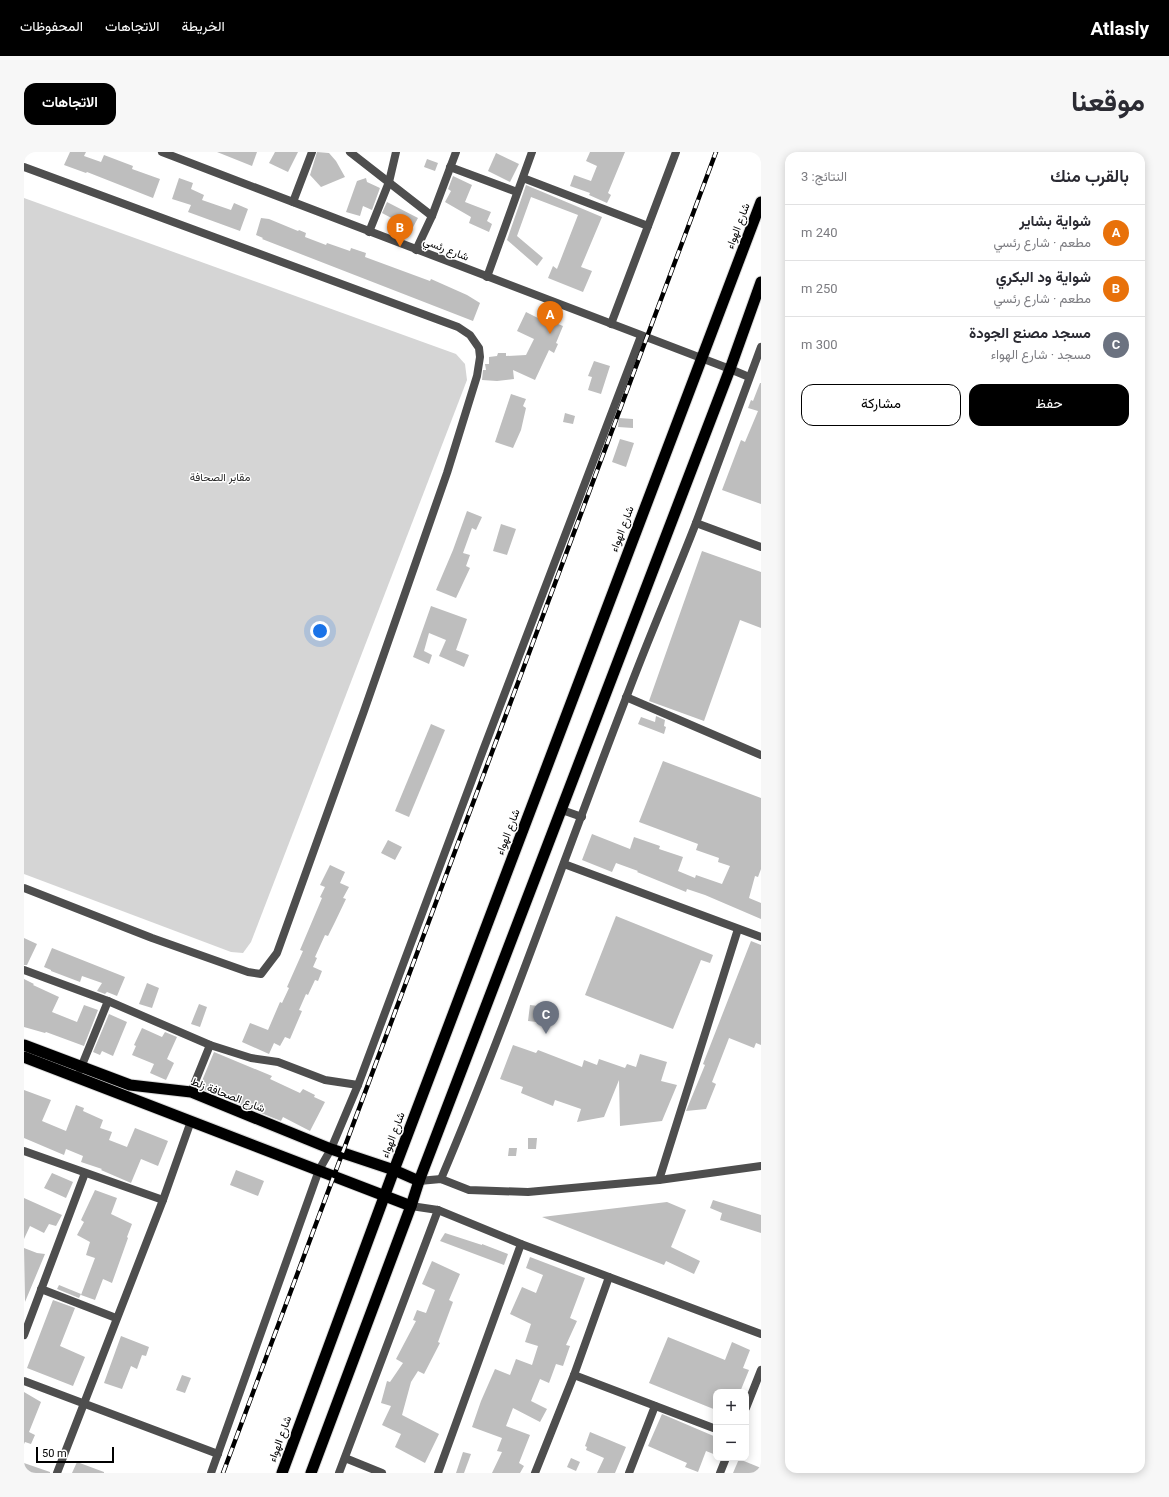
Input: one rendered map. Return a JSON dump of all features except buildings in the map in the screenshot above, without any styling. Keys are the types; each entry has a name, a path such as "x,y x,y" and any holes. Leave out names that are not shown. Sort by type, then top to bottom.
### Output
{"highway":[{"name":"شارع الهواء","path":"282,1473 394,1170 761,202"},
{"path":"311,1473 419,1181 730,369 761,282"},
{"name":"شارع الصحافة زلط","path":"24,1045 130,1085 191,1092 331,1149 394,1170 419,1181"},
{"path":"24,1057 411,1206"}],"street":[{"name":"شارع رئسي","path":"162,152 748,377"},
{"path":"293,202 312,152"},
{"path":"350,152 432,216"},
{"path":"370,232 389,182 396,152"},
{"path":"416,250 432,216 456,152"},
{"path":"487,277 532,152"},
{"path":"611,324 676,152"},
{"path":"24,167 458,327 470,335 479,348 480,357 477,376 448,473 362,718 277,953 260,974 248,972 152,938 24,888"},
{"path":"450,167 517,192"},
{"path":"523,178 648,226"},
{"path":"211,1473 320,1170 331,1149 358,1085 484,746 641,336"},
{"path":"441,1179 470,1110 582,817 626,697 696,523 748,377 760,350"},
{"path":"696,523 761,548"},
{"path":"626,697 761,755"},
{"path":"562,810 582,817"},
{"path":"564,864 761,938"},
{"path":"658,1180 738,929"},
{"path":"24,970 108,1001 210,1045 251,1058 278,1062 325,1080 358,1085"},
{"path":"77,1078 108,1001"},
{"path":"191,1092 210,1045"},
{"path":"57,1473 163,1200 191,1121"},
{"path":"24,1151 163,1200"},
{"path":"419,1181 441,1179 470,1190 528,1192 658,1180 761,1166"},
{"path":"24,1335 85,1173"},
{"path":"411,1206 438,1210 521,1244 761,1334"},
{"path":"339,1473 438,1210"},
{"path":"438,1473 521,1244"},
{"path":"535,1473 574,1375 609,1277"},
{"path":"41,1289 116,1318"},
{"path":"749,1400 761,1370"},
{"path":"574,1375 713,1428"},
{"path":"24,1381 218,1454"},
{"path":"629,1473 655,1406"},
{"path":"345,1458 382,1473"},
{"path":"720,1473 725,1461"}],"green space":[{"name":"مقابر الصحافة","path":"24,198 456,354 465,364 467,380 251,942 243,953 231,952 24,874"}],"railway":[{"path":"223,1473 716,152"}],"place":[{"name":"شواية ود البكري","path":"400,247"},
{"name":"شواية بشاير","path":"550,334"},
{"name":"مسجد مصنع الجودة","path":"546,1034"}]}
